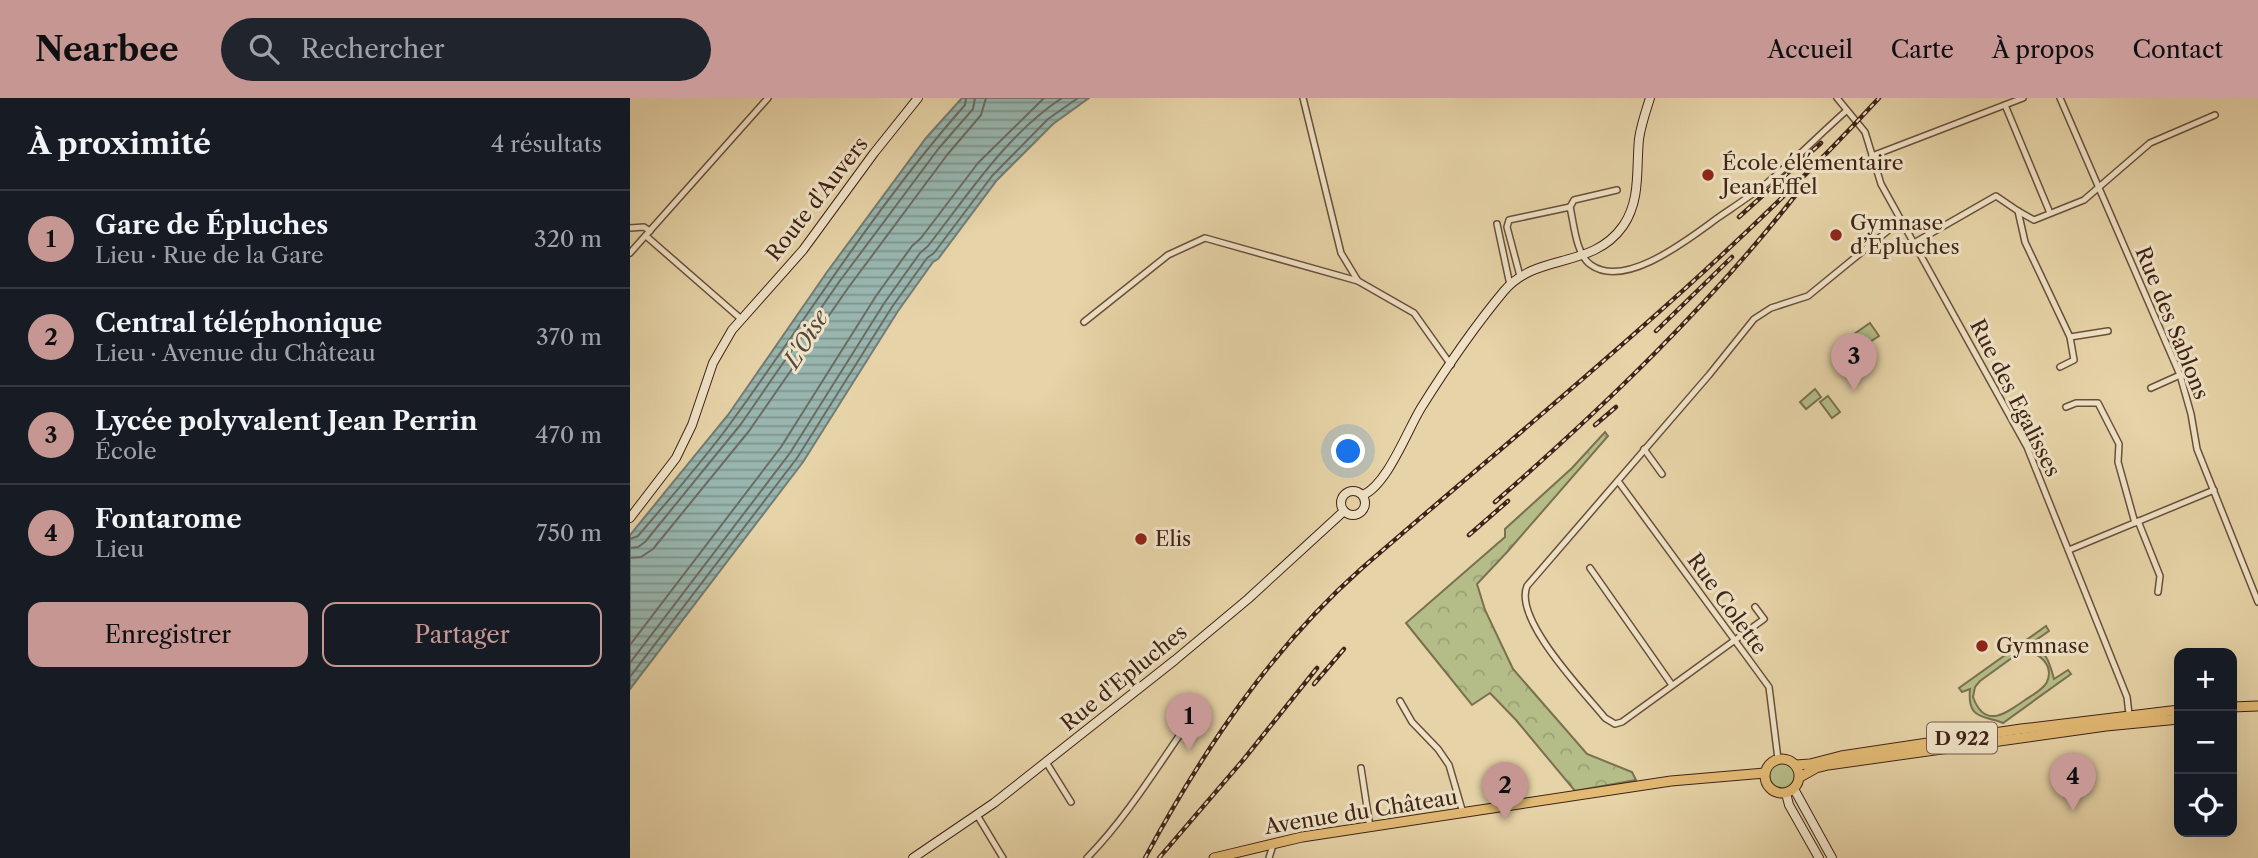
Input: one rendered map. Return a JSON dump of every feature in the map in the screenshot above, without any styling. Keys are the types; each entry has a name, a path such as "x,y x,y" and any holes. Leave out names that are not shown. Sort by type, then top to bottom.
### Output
{"main road":[{"name":"D 922","path":"1800,777 1828,765 2174,711"},
{"name":"D 922","path":"1796,765 1855,754 2130,719 2174,719"},
{"path":"1778,759 1785,759 1796,765 1800,777 1790,791 1772,790 1765,780 1767,768 1778,759"},
{"name":"Avenue du Château","path":"1214,858 1276,842 1671,781 1765,774"}],"street":[{"path":"630,253 768,98"},
{"name":"Route d'Auvers","path":"630,519 676,458 692,425 713,363 740,318 803,250 918,98"},
{"path":"1303,98 1338,243 1358,281"},
{"path":"1363,495 1370,492 1383,474 1421,408 1510,285 1533,268 1582,256 1606,243 1630,216 1637,187 1639,138 1650,98"},
{"name":"Rue des Egalisses","path":"1837,98 1865,132 1878,178 2027,447 2127,697 2130,719"},
{"path":"1872,156 2023,98"},
{"name":"Rue des Sablons","path":"2060,98 2180,374 2197,449 2258,602"},
{"path":"2005,105 2050,213"},
{"path":"1570,206 1582,256 1589,265 1604,271 1634,268 1679,245 1767,183 1846,111"},
{"path":"1914,243 1996,196 2034,220 2084,200 2150,142 2214,115"},
{"path":"1520,276 1507,227 1509,220 1570,206 1574,200 1617,190"},
{"path":"2018,212 2025,242 2070,337 2074,360 2060,367"},
{"path":"1755,607 1764,619 1622,722 1615,724 1605,718 1541,639 1525,603 1524,594 1527,586 1754,319 1772,308 1808,296 1901,220"},
{"path":"1497,224 1510,285"},
{"path":"630,228 644,228 740,318"},
{"path":"1084,321 1168,255 1205,238 1358,281 1414,313 1451,365"},
{"path":"2070,337 2108,331"},
{"path":"2151,388 2180,374"},
{"path":"2066,407 2076,403 2098,403 2119,444 2118,462 2137,522 2160,576 2158,592"},
{"path":"1644,449 1662,474"},
{"name":"Rue Colette","path":"1618,481 1769,687 1778,759"},
{"path":"1353,490 1363,495 1365,503 1359,513 1351,515 1344,511 1341,499 1345,493 1353,490"},
{"path":"2069,550 2214,490"},
{"name":"Rue d'Epluches","path":"913,858 1046,762 1205,636 1344,511"},
{"path":"1590,568 1672,685"},
{"path":"1400,701 1412,722 1449,765 1462,813"},
{"path":"1087,858 1155,773 1189,720"},
{"path":"1046,762 1071,802"},
{"path":"1361,768 1370,827"},
{"path":"1790,791 1789,805 1819,858"},
{"path":"1790,791 1832,858"},
{"path":"977,814 1003,858"},
{"path":"1256,847 1269,858 1271,848 1276,842"}],"green space":[{"path":"1870,323 1879,336 1856,351 1847,339"},
{"path":"1815,389 1821,397 1806,409 1800,402"},
{"path":"1828,396 1840,412 1832,418 1820,402"},
{"path":"1605,432 1608,436 1477,584 1485,610 1513,669 1587,754 1632,772 1636,780 1575,791 1490,693 1472,705 1406,623 1505,537 1505,529 1572,468"},
{"path":"2046,626 2049,631 2026,647 2043,653 2054,679 2068,670 2071,674 2003,723 1978,715 1971,706 1970,689 1962,692 1959,688","holes":["2036,654 2047,665 2049,676 2045,685 2011,710 1996,716 1984,713 1973,697 1975,687 2016,655"]},
{"path":"1782,762 1791,766 1795,775 1791,784 1782,788 1773,784 1769,775 1773,766"}],"water":[{"name":"L'Oise","path":"962,98 1089,98 1053,124 997,180 933,262 898,311 803,462 630,689 630,535 728,415 827,272 926,138"}],"railway":[{"path":"1145,858 1214,741 1240,704 1297,633 1328,600 1692,282 1819,161 1879,98"},
{"path":"1739,217 1821,143"},
{"path":"1495,502 1577,429 1656,352 1732,272 1802,187"},
{"path":"1656,331 1732,257"},
{"path":"1595,425 1616,407"},
{"path":"1469,535 1508,501"},
{"path":"1314,684 1344,649"},
{"path":"1159,858 1317,668"}],"place":[{"name":"École élémentaire Jean Effel","path":"1708,175"},
{"name":"Gymnase d’Epluches","path":"1836,235"},
{"name":"Lycée polyvalent Jean Perrin","path":"1854,391"},
{"name":"Elis","path":"1141,539"},
{"name":"Gymnase","path":"1982,646"},
{"name":"Gare de Épluches","path":"1189,751"},
{"name":"Fontarome","path":"2073,811"},
{"name":"Central téléphonique","path":"1505,820"}]}
